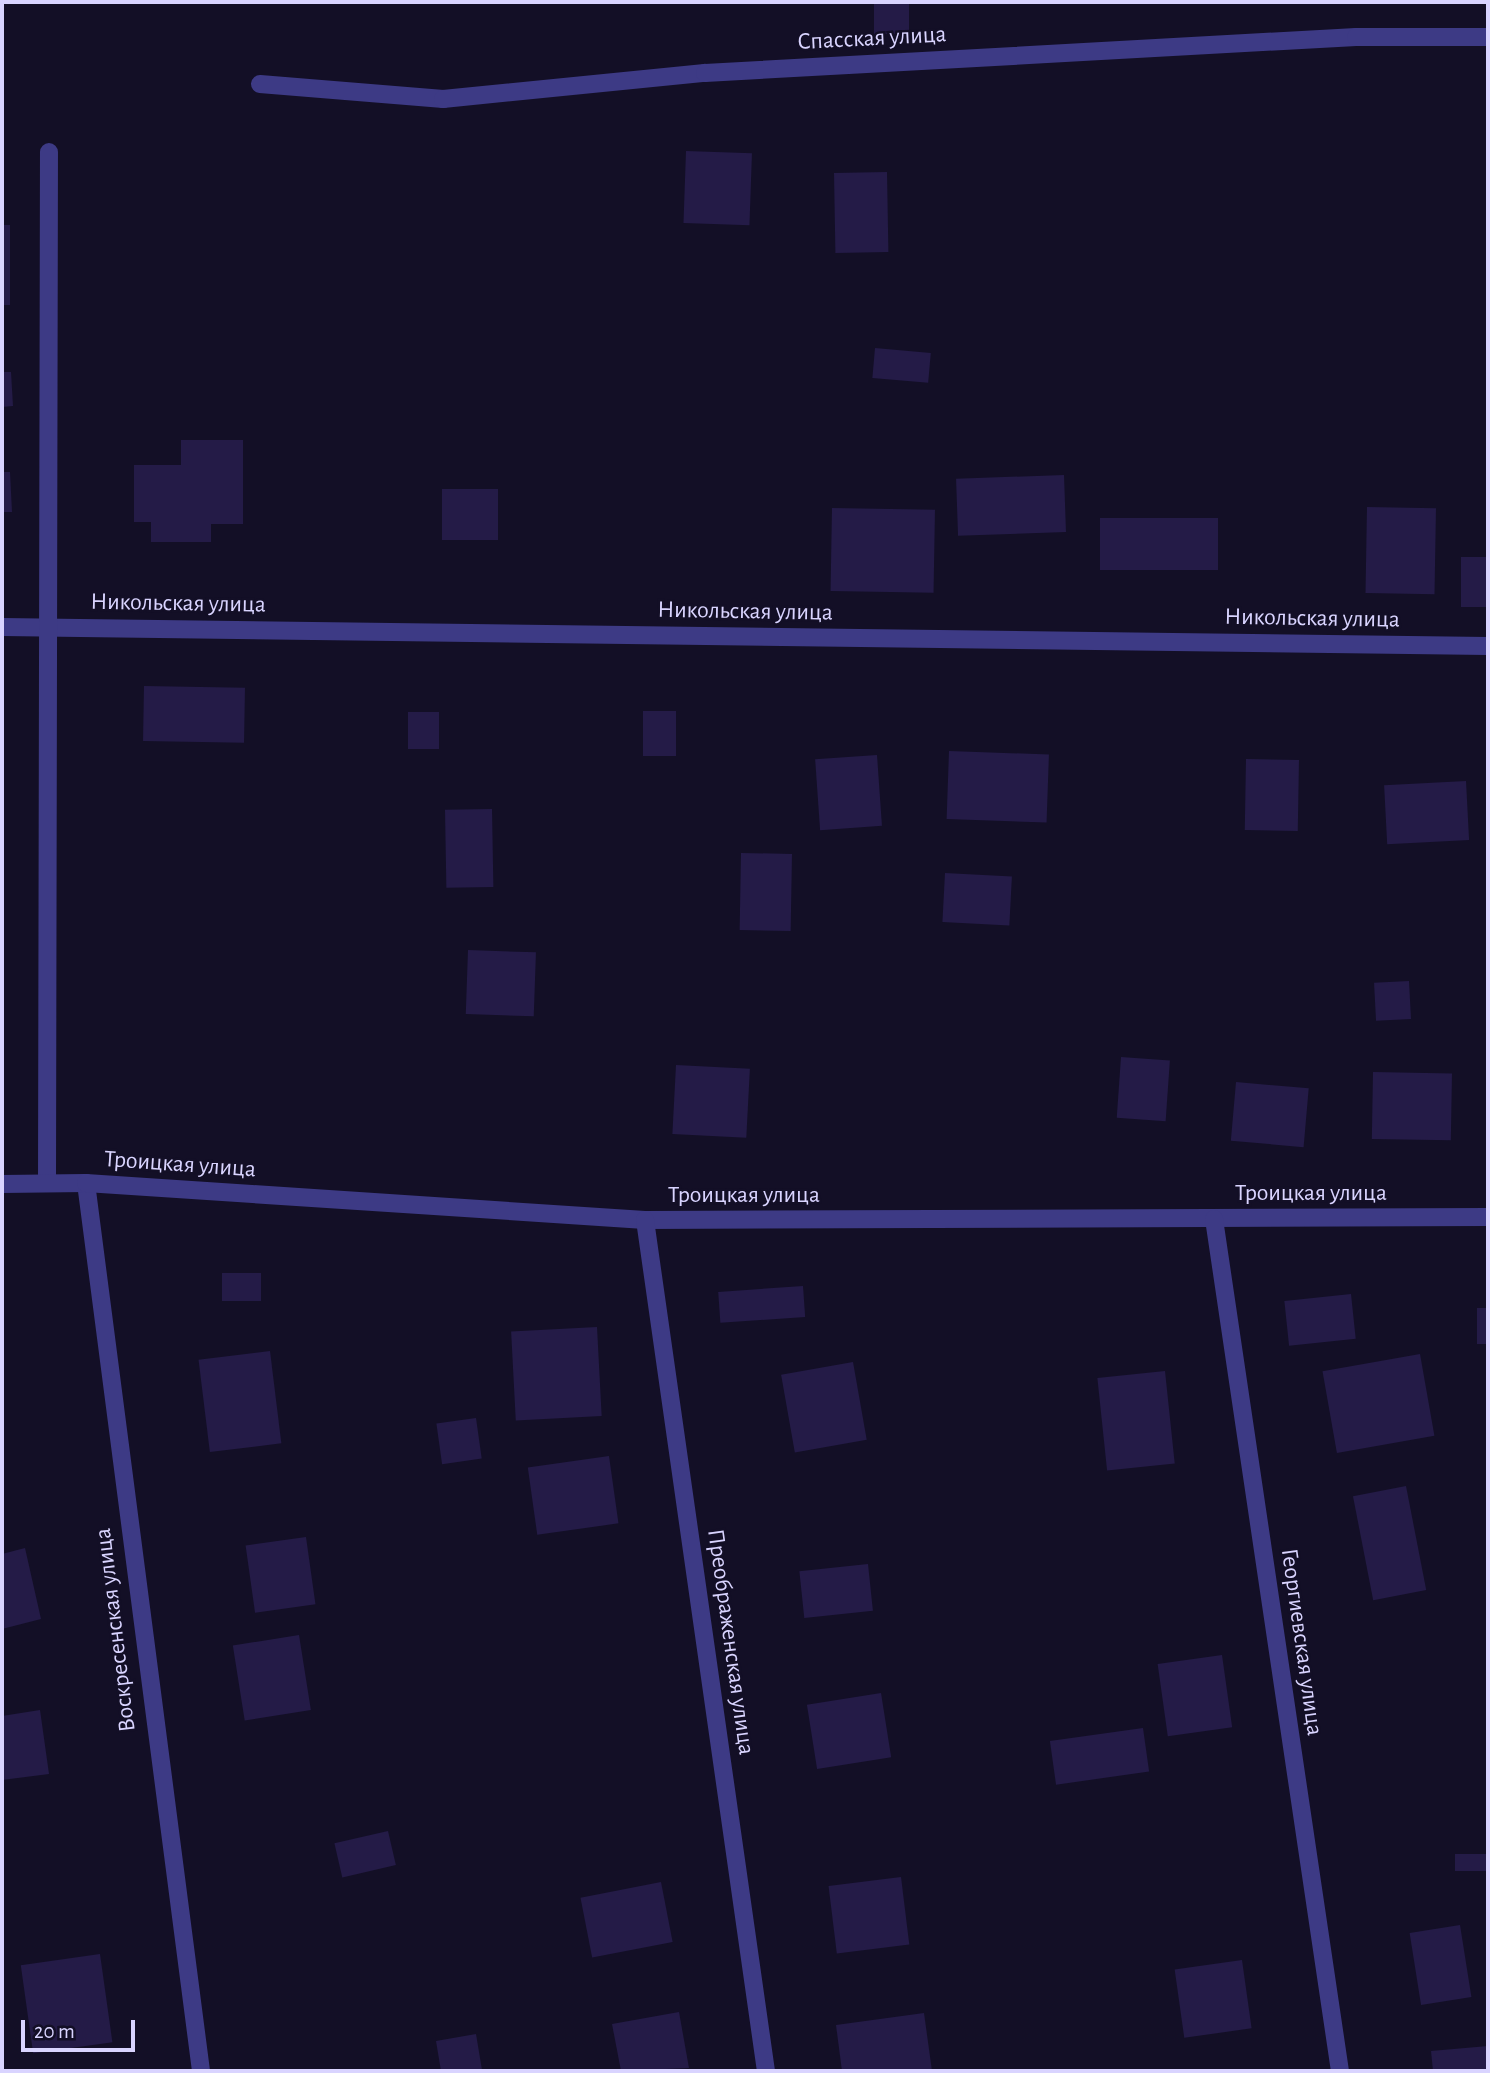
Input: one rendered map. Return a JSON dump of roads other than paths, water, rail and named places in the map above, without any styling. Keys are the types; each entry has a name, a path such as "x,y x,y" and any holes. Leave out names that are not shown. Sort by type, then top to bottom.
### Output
{"street":[{"name":"Спасская улица","path":"260,84 443,99 719,72 1356,37 1488,37"},
{"path":"47,1183 49,152"},
{"name":"Никольская улица","path":"2,627 1488,646"},
{"name":"Троицкая улица","path":"2,1184 86,1183 645,1220 1488,1217"},
{"name":"Воскресенская улица","path":"86,1183 201,2071"},
{"name":"Георгиевская улица","path":"1214,1219 1340,2071"},
{"name":"Преображенская улица","path":"645,1220 766,2071"}]}
